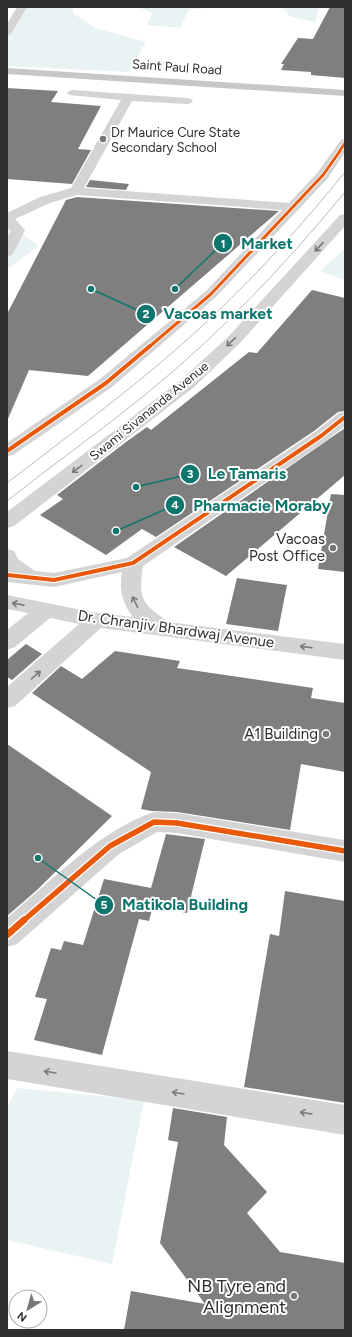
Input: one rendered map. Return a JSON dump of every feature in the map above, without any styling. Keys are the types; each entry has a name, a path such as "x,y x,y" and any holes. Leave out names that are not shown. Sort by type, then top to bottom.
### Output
{"main road":[{"name":"Saint Paul Road","path":"7,71 345,93"}],"street":[{"path":"7,32 22,7"},
{"path":"73,93 187,101"},
{"path":"76,191 128,97"},
{"path":"7,451 106,383 205,299 324,175 345,143"},
{"path":"7,252 18,230 7,218 45,200 76,191 293,207"},
{"name":"Swami Sivananda Avenue","path":"7,523 187,384 234,340 345,218"},
{"path":"7,575 54,580 133,563 321,436 345,416"},
{"path":"7,556 9,562 31,578"},
{"path":"133,563 130,591 135,603 142,614 163,628"},
{"name":"Dr. Chranjiv Bhardwaj Avenue","path":"7,602 98,620 345,652"},
{"path":"7,642 46,610"},
{"path":"7,700 98,620"},
{"path":"7,935 110,846 154,822 177,823 345,851"},
{"path":"7,1065 345,1120"}],"shaded area":[{"path":"19,7 73,7 73,13 95,28 146,42 129,72 7,66 7,28"},
{"path":"138,7 203,7 201,9 189,9 180,28 147,25 152,13"},
{"path":"281,7 319,7 315,22 291,17"},
{"path":"7,223 39,246 7,269"},
{"path":"345,249 345,280 320,271"},
{"path":"17,1088 144,1100 112,1264 7,1240 7,1108"}],"building":[{"path":"330,7 345,7 345,78 311,75 311,72 281,70 284,64 281,64 298,38 313,39"},
{"path":"7,88 58,91 51,102 101,106 78,149 91,150 72,184 7,179"},
{"path":"90,180 129,184 126,190 86,187"},
{"path":"77,197 279,211 88,376 29,370 7,421 7,314 66,200"},
{"path":"312,290 345,298 345,411 338,412 314,431 156,537 142,529 106,555 40,515 63,499 57,495 126,442 147,427 151,430 249,352 257,353"},
{"path":"345,428 345,475 226,576 174,547"},
{"name":"Vacoas Post Office","path":"331,494 345,495 345,572 318,569"},
{"path":"237,578 287,585 278,631 226,624"},
{"path":"26,644 42,654 12,680 7,677 7,660"},
{"path":"115,651 180,661 177,668 313,688 311,698 345,703 345,772 301,764 290,830 177,812 141,809 151,772 32,693 61,666 82,679"},
{"path":"7,744 112,816 37,890 7,916"},
{"path":"166,834 205,839 187,913 153,906 149,921 139,919 102,1055 34,1040 47,999 35,997 51,948 61,950 64,941 83,945 104,879 151,888"},
{"path":"285,891 345,901 345,1103 244,1087 270,934 279,936"},
{"path":"173,1108 227,1117 224,1145 267,1192 247,1213 280,1252 345,1263 345,1330 124,1330 131,1291 205,1304 160,1243 178,1142 168,1140"}],"tram line":[{"path":"7,483 113,402 190,338 266,263 345,172"},
{"path":"7,501 129,408 200,347 251,298 299,246 345,192"}],"cycle path":[{"path":"7,451 106,383 211,294 323,175 345,143"},
{"path":"7,575 54,580 133,563 321,436 345,417"},
{"path":"7,935 110,846 154,822 177,823 345,851"}],"place":[{"name":"Dr Maurice Cure State Secondary School","path":"103,139"},
{"name":"Vacoas market","path":"91,289"},
{"name":"Market","path":"175,289"},
{"name":"Le Tamaris","path":"136,487"},
{"name":"Pharmacie Moraby","path":"116,531"},
{"name":"Vacoas Post Office","path":"333,548"},
{"name":"A1 Building","path":"326,734"},
{"name":"Matikola Building","path":"38,858"},
{"name":"NB Tyre and Alignment","path":"294,1296"}]}
